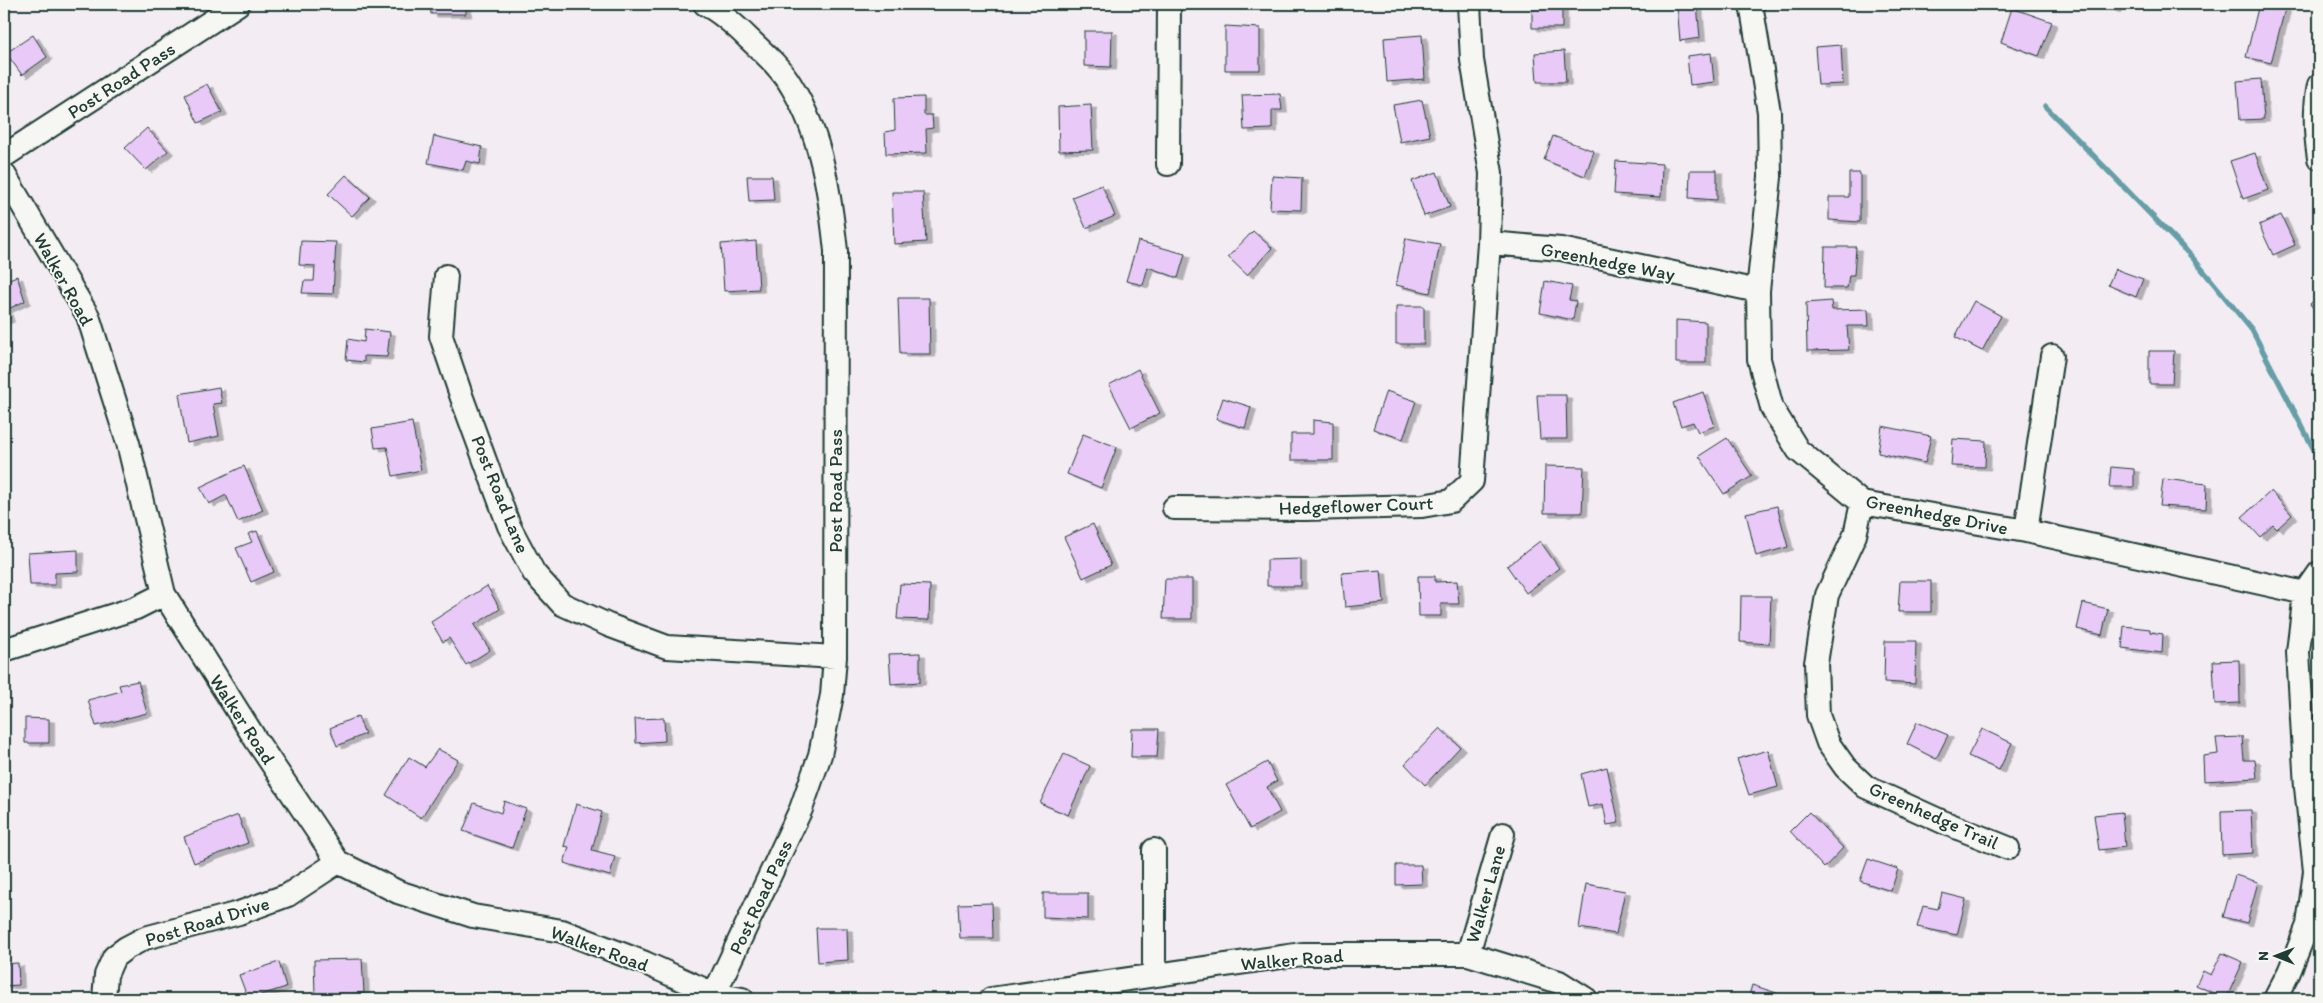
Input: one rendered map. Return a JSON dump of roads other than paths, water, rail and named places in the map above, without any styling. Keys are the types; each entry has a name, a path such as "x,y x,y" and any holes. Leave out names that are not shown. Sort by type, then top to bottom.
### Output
{"street":[{"name":"Post Road Pass","path":"4,156 238,4"},
{"name":"Post Road Pass","path":"705,4 721,13 747,36 792,86 816,139 830,196 836,250 835,657 832,695 817,764 801,809 713,997"},
{"path":"1168,164 1169,4"},
{"path":"1468,4 1472,60 1491,173 1489,243"},
{"name":"Greenhedge Drive","path":"1751,4 1769,112 1770,176 1758,291 1758,359 1772,408 1798,450 1862,503 2026,531 2305,593"},
{"path":"2319,85 2315,132 2319,158"},
{"name":"Walker Road","path":"4,174 88,316 128,442 164,594 256,740 338,862 398,892 473,916 562,931 645,963 713,997 742,999"},
{"name":"Greenhedge Way","path":"1489,243 1561,249 1758,291"},
{"name":"Hedgeflower Court","path":"1174,508 1345,508 1422,506 1451,501 1472,481 1489,243"},
{"name":"Post Road Lane","path":"446,276 442,336 462,398 509,526 534,573 562,604 608,625 667,646 835,657"},
{"path":"2026,531 2052,356"},
{"name":"Greenhedge Trail","path":"1862,503 1855,536 1827,595 1816,663 1818,715 1828,742 1845,767 1866,787 1943,822 2008,848"},
{"path":"2275,999 2289,972 2308,925 2316,871 2306,787 2298,652 2305,593 2319,573"},
{"path":"4,650 136,608 164,594"},
{"name":"Walker Lane","path":"1468,954 1503,834"},
{"path":"1154,850 1154,974"},
{"name":"Post Road Drive","path":"104,999 106,975 114,957 126,948 145,938 239,913 288,895 338,862"},
{"name":"Walker Road","path":"991,999 1302,954 1468,954 1559,982 1586,999"}],"waterway":[{"path":"2045,106 2192,257 2252,330 2319,459"}]}
